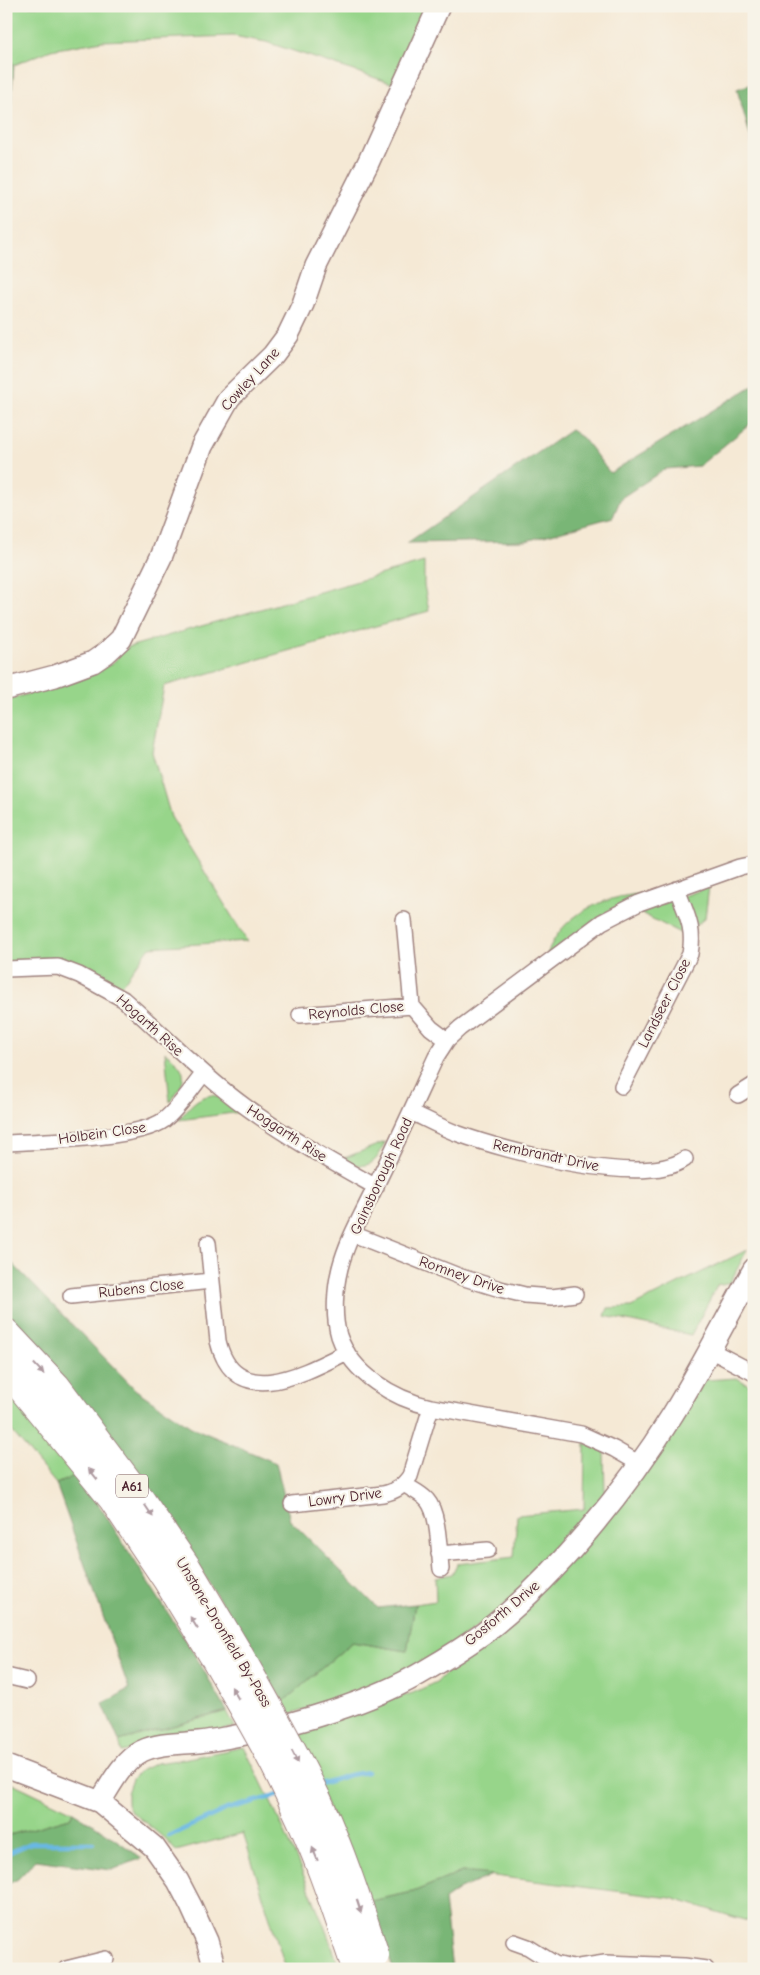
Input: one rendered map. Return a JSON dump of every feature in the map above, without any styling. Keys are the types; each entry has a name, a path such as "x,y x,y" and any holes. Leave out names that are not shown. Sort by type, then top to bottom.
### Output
{"highway":[{"name":"Unstone-Dronfield By-Pass","path":"6,1333 56,1386 129,1482 186,1566 228,1659"},
{"name":"Unstone-Dronfield By-Pass","path":"6,1369 112,1498 167,1580 274,1717 318,1802 353,1887 367,1965"}],"street":[{"name":"Cowley Lane","path":"6,688 55,676 93,662 106,653 121,638 162,555 202,446 209,432 229,398 273,354 288,335 303,304 316,266 368,163 439,6"},
{"name":"Gainsborough Road","path":"640,1464 614,1449 581,1434 416,1404 388,1390 359,1367 347,1352 339,1336 336,1317 336,1292 340,1268 353,1234 436,1057 447,1040 504,994 602,922 639,903 754,864"},
{"name":"Landseer Close","path":"622,1086 690,954 693,939 691,927 677,889"},
{"name":"Reynolds Close","path":"404,920 412,1006 425,1022 447,1040"},
{"name":"Hogarth Rise","path":"6,969 58,967 112,992 123,999 204,1073"},
{"name":"Reynolds Close","path":"300,1015 412,1006"},
{"name":"Holbein Close","path":"6,1143 138,1131 152,1126 172,1113 204,1073"},
{"name":"Hoggarth Rise","path":"204,1073 245,1106 285,1134 376,1187"},
{"path":"738,1095 754,1085"},
{"name":"Rembrandt Drive","path":"411,1112 456,1133 498,1147 553,1160 597,1167 635,1169 668,1167 685,1159"},
{"name":"Romney Drive","path":"353,1234 500,1289 524,1295 552,1297 575,1294"},
{"path":"208,1243 221,1353 229,1367 240,1376 266,1383 280,1381 305,1372 347,1352"},
{"name":"Gosforth Drive","path":"100,1802 120,1771 131,1758 142,1751 157,1746 202,1742 239,1735 314,1716 384,1692 426,1671 485,1632 532,1590 580,1539 640,1464 675,1411 754,1269"},
{"name":"Rubens Close","path":"71,1296 211,1281"},
{"path":"710,1350 754,1373"},
{"path":"432,1407 410,1476 404,1484 428,1500 432,1507 441,1569"},
{"name":"Lowry Drive","path":"292,1504 383,1494 396,1490 404,1484"},
{"path":"439,1554 488,1550"},
{"path":"6,1676 27,1681"},
{"path":"6,1766 100,1802 148,1842 163,1858 178,1881 200,1922 215,1969"},
{"path":"514,1942 528,1947 555,1964 572,1968 605,1963 684,1966 706,1969"},
{"path":"66,1969 98,1963"}],"green space":[{"path":"6,6 431,6 394,84 266,42 233,36 102,41 51,50 14,65 6,53"},
{"path":"6,53 14,65 10,117 6,117"},
{"path":"754,83 754,150 737,89"},
{"path":"754,385 754,421 699,466 665,469 621,498 613,517 526,541 407,543 571,430 583,438 610,473"},
{"path":"424,562 424,585 429,611 164,686 152,752 171,817 247,941 150,947 120,987 53,957 6,962 6,700 80,680 113,663 125,648"},
{"path":"709,887 705,918 684,935 639,912"},
{"path":"642,894 610,910 547,955 553,941 562,929 585,910 613,899"},
{"path":"165,1052 178,1064 183,1075 183,1081 170,1102"},
{"path":"212,1095 223,1098 241,1112 179,1120 197,1100"},
{"path":"385,1142 378,1156 369,1164 358,1165 342,1159"},
{"path":"747,1250 730,1283 718,1284 691,1335 605,1316 608,1308 631,1307"},
{"path":"6,1257 136,1390 191,1427 276,1463 290,1520 378,1608 415,1604 407,1651 352,1642 283,1702 179,1535 52,1366 6,1319"},
{"path":"737,1378 754,1388 754,1628 748,1771 754,1782 754,1923 671,1898 462,1872 413,1892 371,1901 291,1728 413,1693 438,1681 463,1656 495,1635 704,1380"},
{"path":"6,1387 79,1474 56,1484 6,1424"},
{"path":"585,1443 604,1451 605,1494 551,1560 513,1598 466,1635 404,1674 351,1695 289,1714 283,1702 352,1642 407,1651 415,1604 436,1601 435,1577 452,1574 457,1564 514,1557 517,1515 584,1509"},
{"path":"79,1474 195,1655 227,1711 119,1741 103,1704 129,1689 56,1484"},
{"path":"227,1711 235,1727 122,1752 119,1741"},
{"path":"244,1747 295,1856 319,1912 340,1969 286,1969 243,1833 176,1851 164,1838 131,1811 127,1804 127,1793 132,1779 141,1770 156,1763"},
{"path":"6,1780 73,1812 70,1818 6,1836"},
{"path":"73,1812 142,1858 112,1870 36,1860 18,1879 6,1885 6,1836 70,1818"},
{"path":"462,1872 492,1875 460,1889 444,1900 452,1969 393,1969 371,1901 413,1892"}],"waterway":[{"path":"320,1784 349,1775 367,1772"},
{"path":"169,1836 227,1809 279,1795"},
{"path":"6,1854 31,1843 93,1843"}]}
